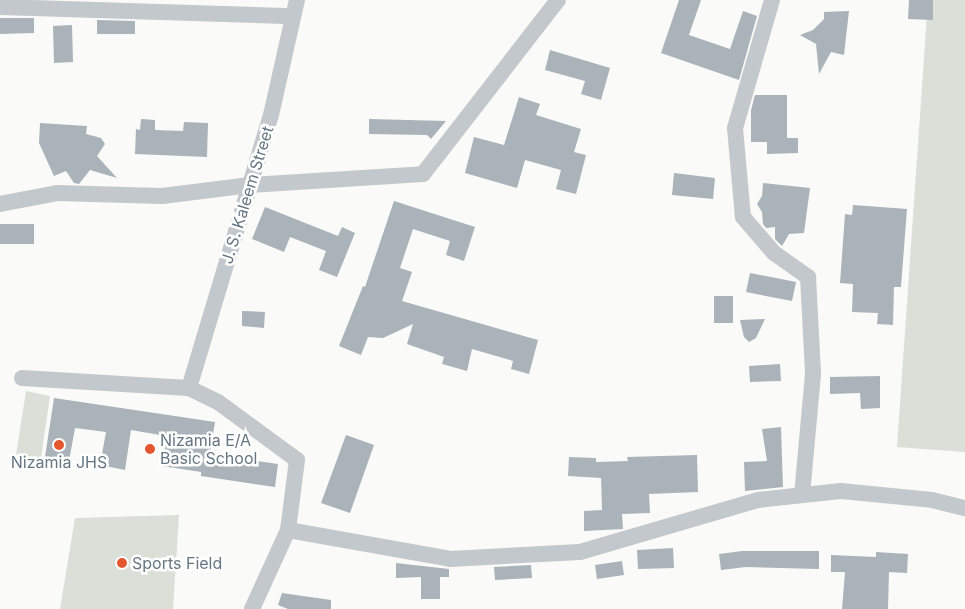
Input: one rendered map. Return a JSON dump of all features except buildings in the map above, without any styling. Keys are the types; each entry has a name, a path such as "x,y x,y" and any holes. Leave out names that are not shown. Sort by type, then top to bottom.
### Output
{"street":[{"name":"J. S. Kaleem Street","path":"189,388 250,185 297,0"},
{"path":"0,204 57,193 162,196 250,185 423,174 558,0"},
{"path":"772,0 735,128 743,217 774,253 808,277 813,374 802,495"},
{"path":"0,7 293,16"},
{"path":"22,378 189,388 218,402 297,460 288,530 252,609"},
{"path":"288,530 450,559 580,552 758,500 841,491 932,500 965,508"}],"shaded area":[{"path":"928,0 965,0 965,452 897,447"},
{"path":"26,391 50,396 41,458 16,455"},
{"name":"Sports Field","path":"179,515 173,609 60,609 75,518"}],"place":[{"name":"Nizamia JHS","path":"59,445"},
{"name":"Nizamia E/A Basic School","path":"150,449"},
{"name":"Sports Field","path":"122,563"}]}
